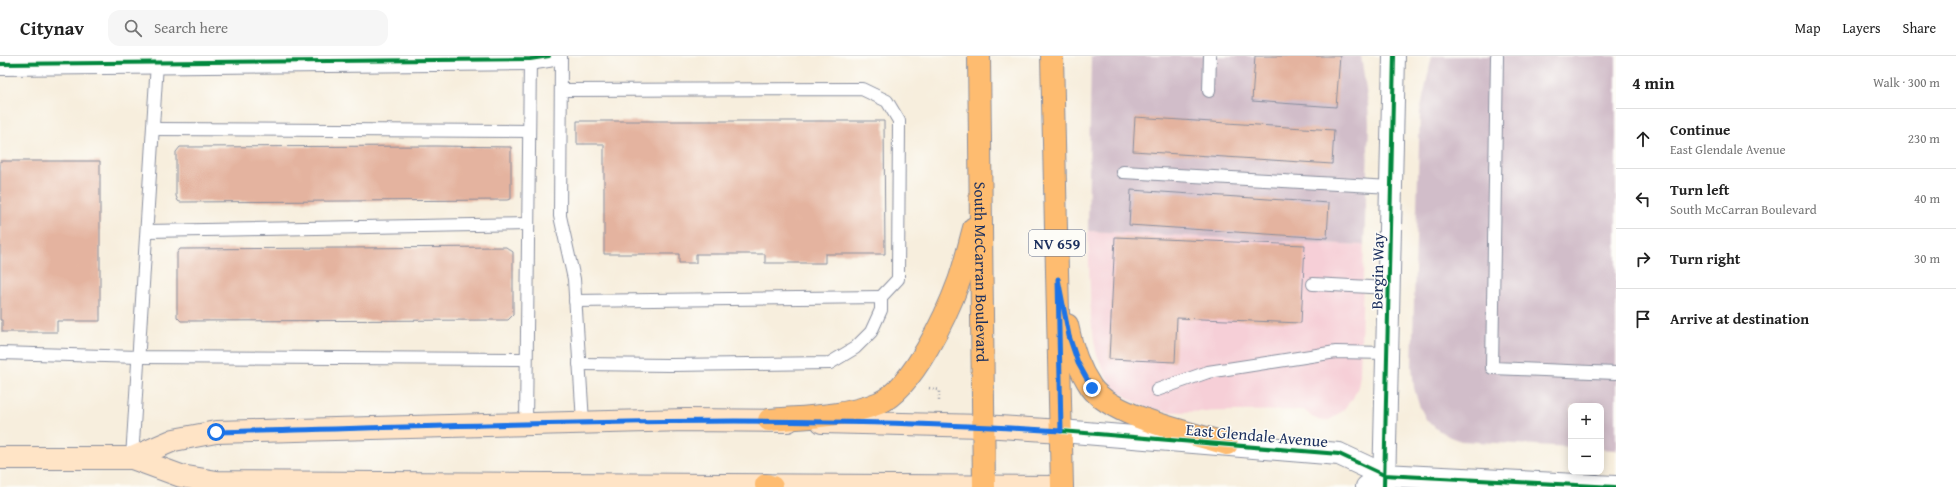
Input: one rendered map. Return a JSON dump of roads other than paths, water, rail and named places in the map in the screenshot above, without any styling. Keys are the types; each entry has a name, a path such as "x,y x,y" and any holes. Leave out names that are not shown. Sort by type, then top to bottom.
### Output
{"main road":[{"name":"South McCarran Boulevard","path":"979,56 984,486"},
{"name":"NV 659","path":"1052,56 1062,487"},
{"path":"768,420 843,413 880,402 902,384 930,343 960,280 981,204"},
{"path":"1058,279 1069,336 1078,363 1092,388 1111,404 1136,416 1227,444"},
{"name":"East Glendale Avenue","path":"132,458 174,440 216,432 583,422 768,420 983,426 1061,431"},
{"name":"East Glendale Avenue","path":"0,458 132,458 181,476 217,482 353,485 1062,487"}],"street":[{"name":"Bergin Way","path":"1379,483 1387,353 1394,56"},
{"path":"0,64 540,57"},
{"name":"East Glendale Avenue","path":"1061,431 1339,454 1379,483 1615,487"}],"lane":[{"path":"561,56 562,90 560,216 574,279 583,422"},
{"path":"1209,91 1210,56"},
{"path":"1497,56 1492,368 1616,373"},
{"path":"526,424 529,131 540,57"},
{"path":"132,458 157,63"},
{"path":"562,90 862,88 888,101 899,121 898,279 881,298 881,310 871,332 855,348 830,363 670,366 579,364"},
{"path":"153,129 529,131"},
{"path":"1123,172 1391,187"},
{"path":"147,231 528,224"},
{"path":"1313,284 1389,288"},
{"path":"575,301 881,298"},
{"path":"1157,390 1208,372 1336,352 1387,353"},
{"path":"0,353 139,357 526,359"}]}
